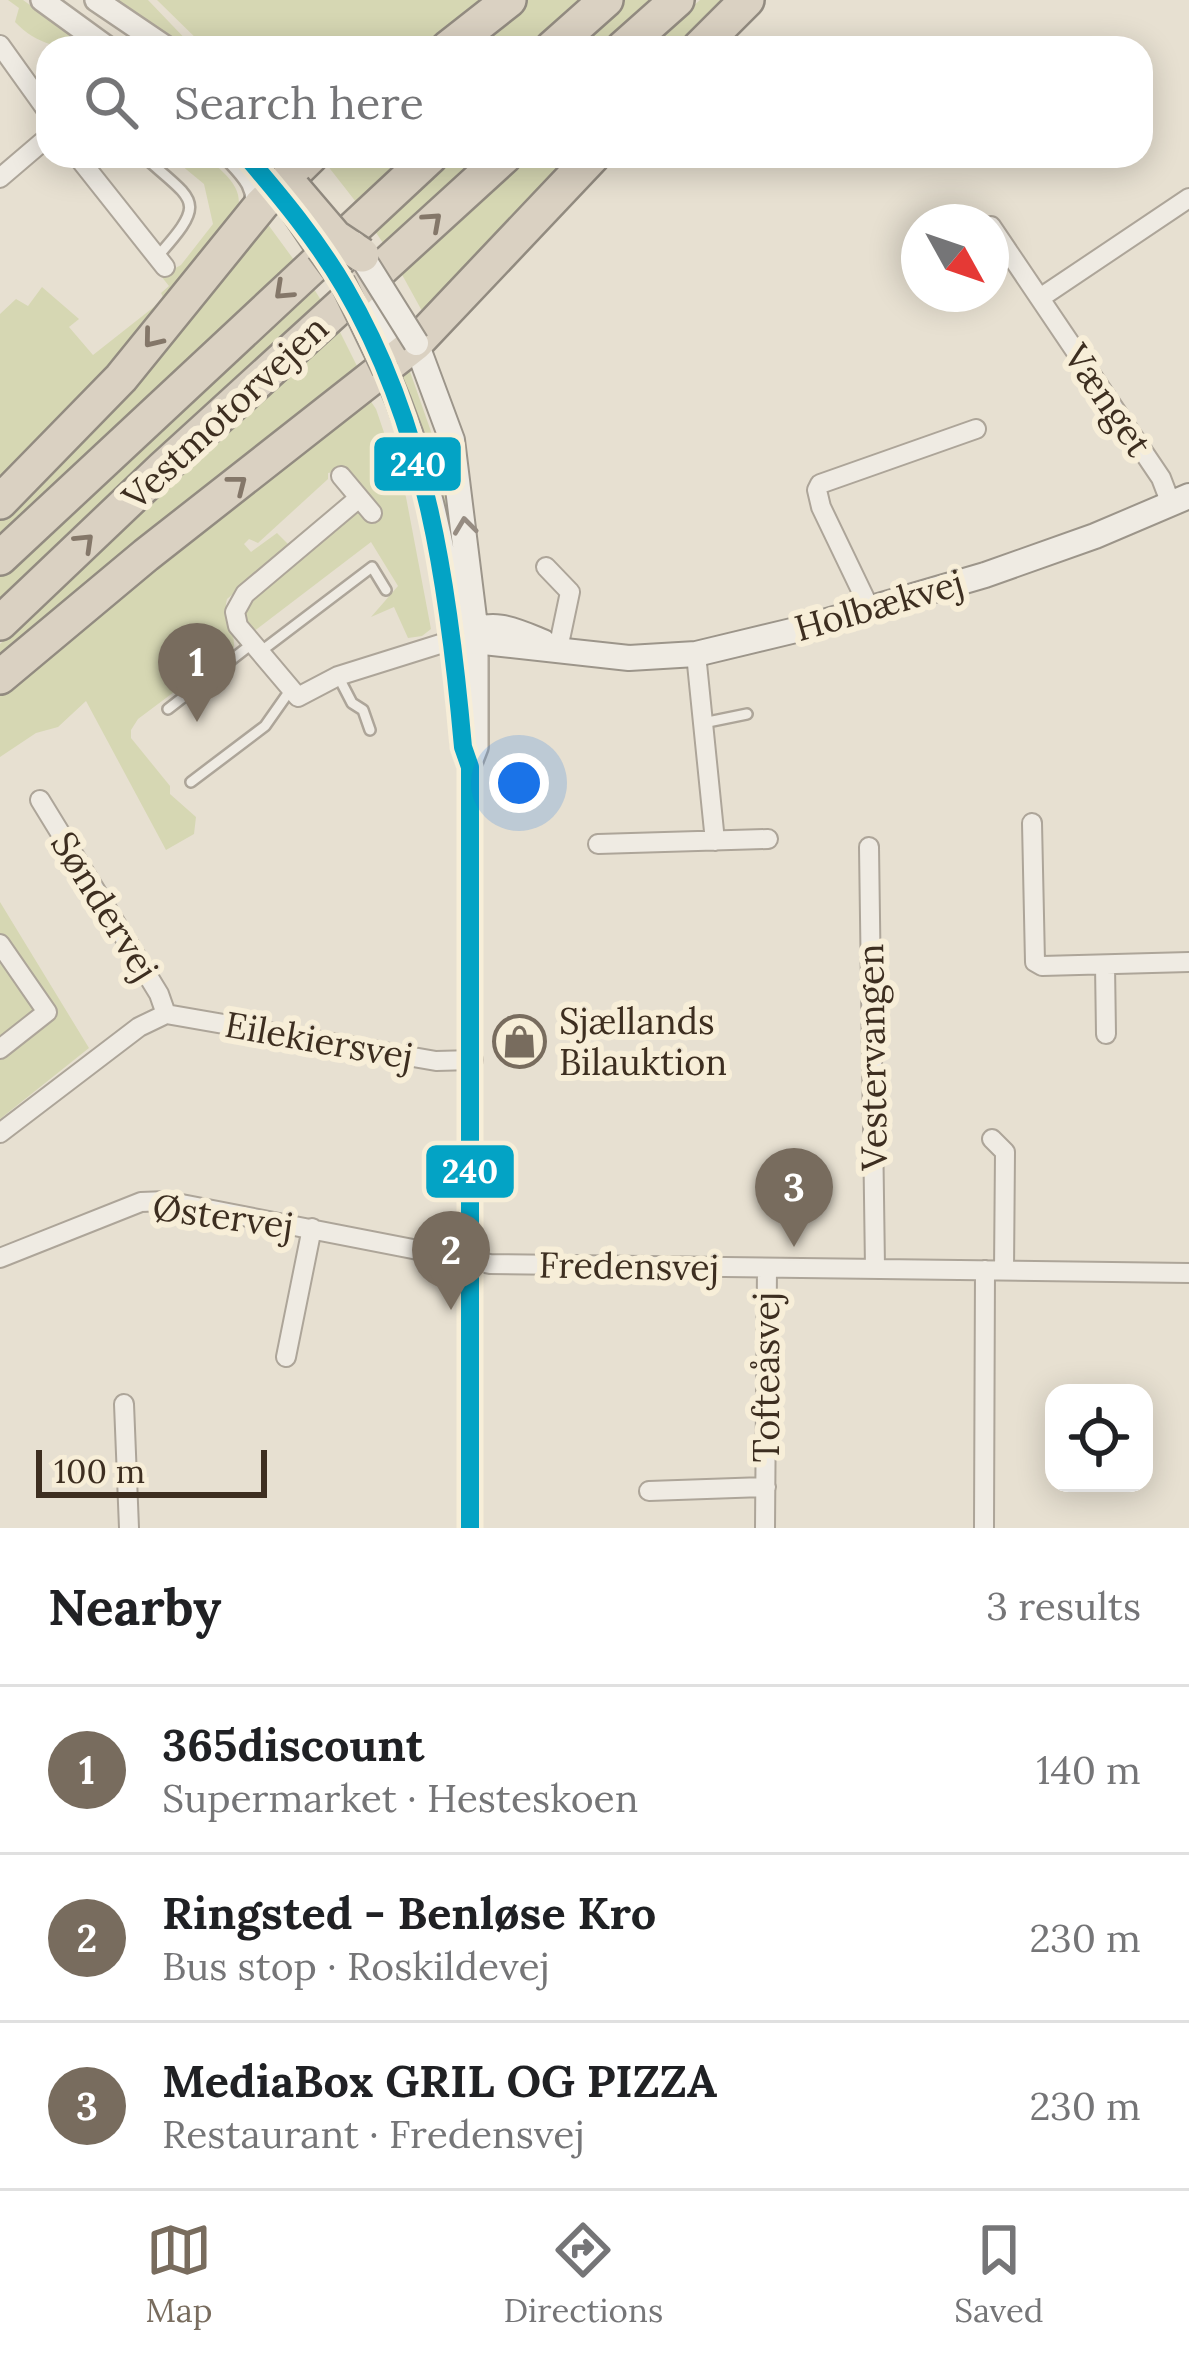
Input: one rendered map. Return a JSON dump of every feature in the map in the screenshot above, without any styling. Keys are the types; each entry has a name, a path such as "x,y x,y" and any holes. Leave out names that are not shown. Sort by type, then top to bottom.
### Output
{"highway":[{"path":"463,36 509,0"},
{"path":"566,36 606,0"},
{"path":"636,36 677,0"},
{"path":"711,36 746,0"},
{"name":"Vestmotorvejen","path":"0,558 418,168"},
{"name":"Vestmotorvejen","path":"0,623 492,168"},
{"path":"0,677 403,354 581,168"},
{"path":"0,502 121,378 288,181 335,237 352,268"}],"main road":[{"path":"352,268 403,354 407,420 470,636"},
{"path":"352,268 403,354 425,358 452,440 470,636"},
{"name":"Holbækvej","path":"470,636 507,626 558,649 629,658 696,654 1004,568 1180,500"}],"street":[{"path":"42,0 92,36"},
{"path":"96,0 149,36"},
{"path":"0,45 36,95"},
{"path":"0,178 36,147"},
{"path":"87,168 161,262"},
{"path":"241,168 253,182 258,200 288,181"},
{"path":"1040,298 1189,198"},
{"name":"Vænget","path":"1009,252 1180,500"},
{"path":"870,609 821,507 820,484 976,429"},
{"path":"341,476 366,506 240,599 236,622 298,697 338,676 470,636 464,747 470,766 473,1060 470,1528"},
{"path":"546,567 569,592 558,649"},
{"path":"696,654 715,841"},
{"name":"Søndervej","path":"40,800 160,994 166,1014"},
{"path":"1032,823 1035,962 1042,966 1189,962"},
{"path":"598,844 768,839"},
{"name":"Vestervangen","path":"869,847 875,1267"},
{"path":"0,944 47,1012 0,1049"},
{"path":"1105,964 1106,1034"},
{"path":"1,1131 140,1028 166,1014"},
{"name":"Eilekiersvej","path":"166,1014 436,1061 473,1060"},
{"path":"984,1528 994,1270 1005,1152 992,1138"},
{"name":"Østervej","path":"0,1258 141,1202 166,1201 448,1253 470,1262"},
{"name":"Østervej","path":"286,1358 312,1228"},
{"name":"Fredensvej","path":"470,1262 1189,1273"},
{"name":"Tofteåsvej","path":"765,1528 766,1268"},
{"path":"124,1404 129,1528"},
{"name":"Tofteåsvej","path":"649,1491 766,1487"}],"lane":[{"path":"157,168 187,195 190,206 189,222 161,262"},
{"path":"168,709 372,567 386,590"},
{"path":"338,676 352,703 363,710 370,730"},
{"path":"191,782 265,725 291,689"},
{"path":"703,723 747,714"}],"green space":[{"path":"8,0 23,0 73,36 32,36 15,22 19,8"},
{"path":"115,0 148,0 182,36 165,36"},
{"path":"157,0 490,0 444,36 194,36"},
{"path":"521,0 582,0 541,36 474,36"},
{"path":"620,0 661,0 621,36 580,36"},
{"path":"700,0 733,0 697,36 660,36"},
{"path":"185,168 219,168 236,189 236,215 168,302 0,490 0,314 16,299 28,306 42,287 79,319 69,327 93,355 164,299 161,293 169,286 161,276 181,265 213,224 204,184"},
{"path":"329,168 394,168 356,202"},
{"path":"434,168 476,168 387,249 371,225"},
{"path":"514,168 570,168 427,320 400,271"},
{"path":"264,219 294,260 0,534 0,510"},
{"path":"309,281 324,305 0,611 0,572"},
{"path":"339,330 361,374 0,664 0,644"},
{"path":"407,363 442,463 463,591 431,460 397,370"},
{"path":"368,397 406,497 431,629 408,638 394,607 371,617 398,586 371,542 253,632 245,620 247,603 361,512 344,470 328,473 328,479 258,543 249,539 244,544 251,552 277,533 290,546 227,599 234,647 138,719 131,730 131,738 170,786 170,794 196,817 194,834 166,850 86,701 58,727 36,733 0,757 0,685"},
{"path":"0,902 89,1048 0,1119"}],"transit line":[{"name":"240","path":"256,168 323,253 373,341 415,453 441,569 463,747 470,767 470,1528"}],"place":[{"name":"365discount","path":"197,722"},
{"name":"Sjællands Bilauktion","path":"520,1042"},
{"name":"MediaBox GRIL OG PIZZA","path":"794,1247"},
{"name":"Ringsted - Benløse Kro","path":"451,1310"}]}
